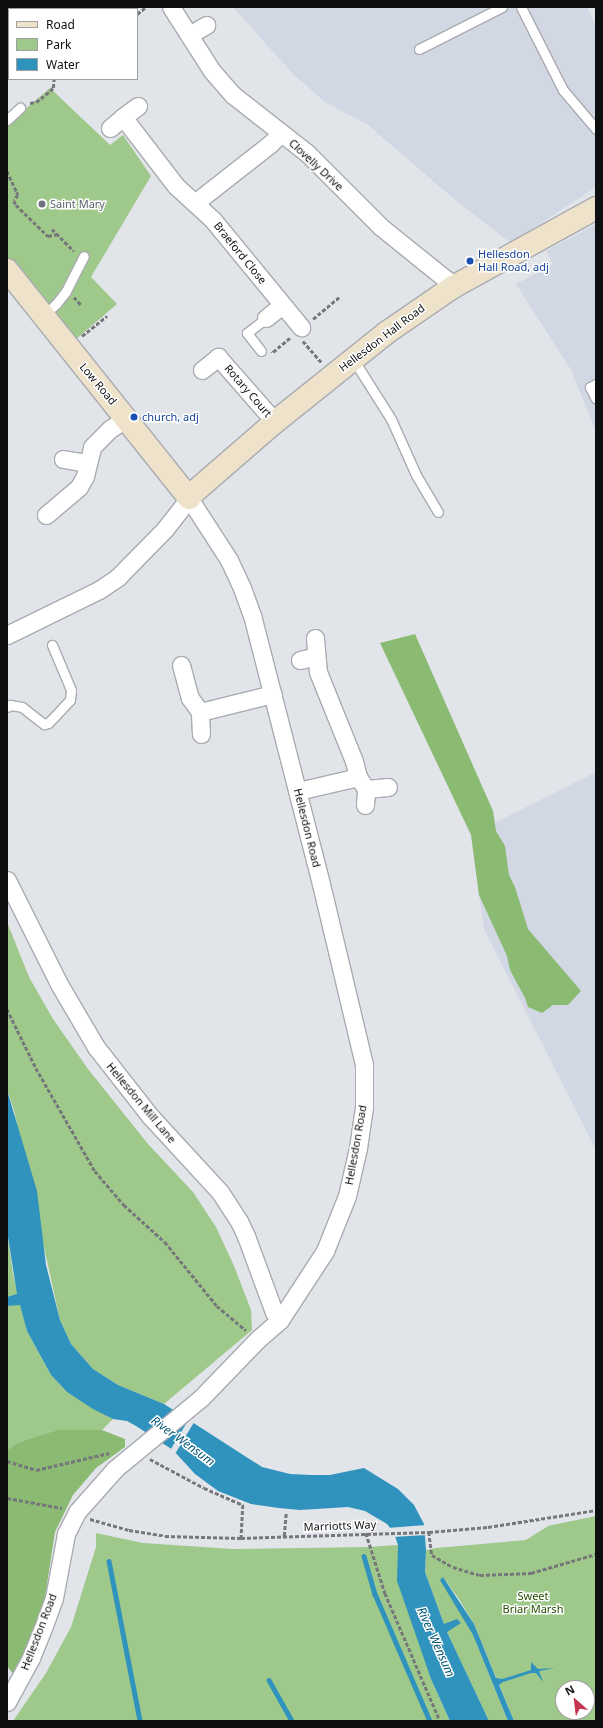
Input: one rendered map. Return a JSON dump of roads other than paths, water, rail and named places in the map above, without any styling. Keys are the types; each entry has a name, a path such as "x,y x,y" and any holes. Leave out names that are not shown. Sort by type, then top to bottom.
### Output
{"street":[{"name":"Clovelly Drive","path":"171,7 212,71 233,95 307,153 381,227 448,280 453,287"},
{"path":"189,35 206,25"},
{"path":"110,128 138,106"},
{"name":"Braeford Close","path":"123,117 176,186 196,202 213,220 282,305 301,333"},
{"path":"196,202 270,144 281,133"},
{"name":"Hellesdon Hall Road","path":"189,498 275,422 386,333 453,287 596,208"},
{"name":"Low Road","path":"7,270 127,418 189,498"},
{"path":"266,318 282,305"},
{"name":"Rotary Court","path":"202,370 218,357 275,422"},
{"path":"46,515 80,487 85,476 86,464 92,447 110,429 127,418"},
{"path":"63,459 86,464"},
{"path":"7,635 99,590 118,577 164,529 189,498"},
{"name":"Hellesdon Road","path":"8,1694 31,1658 54,1598 66,1534 115,1469 201,1398 258,1339 274,1326 325,1251 344,1203 358,1148 364,1107 364,1064 298,791 259,640 242,588 216,538 189,498"},
{"path":"315,638 308,658 318,672 354,761 363,790"},
{"path":"181,665 190,698 200,712 201,734"},
{"path":"200,712 273,694"},
{"path":"298,791 363,790 388,787"},
{"name":"Hellesdon Mill Lane","path":"7,880 59,984 96,1047 150,1116 220,1192 239,1221 274,1312 274,1326"}],"lane":[{"path":"419,49 502,7"},
{"path":"521,7 563,90 596,129"},
{"path":"7,120 20,108"},
{"path":"43,316 56,304 66,291 83,258"},
{"path":"261,351 247,333 266,318"},
{"path":"353,358 391,419 416,475 438,512"},
{"path":"596,384 590,387 596,399"},
{"path":"7,707 16,705 22,707 44,724 48,723 70,700 71,690 52,645"}],"water":[{"name":"River Wensum","path":"7,1090 37,1191 46,1265 60,1320 71,1344 93,1369 118,1385 164,1404 262,1467 290,1474 311,1475 330,1475 364,1468 398,1489 414,1505 424,1524 426,1550 425,1572 444,1624 457,1619 461,1623 447,1632 489,1721 450,1721 431,1679 397,1581 398,1545 394,1533 387,1524 365,1511 348,1507 300,1510 279,1508 251,1504 218,1491 195,1474 173,1450 127,1421 113,1419 93,1409 67,1392 51,1375 27,1331 20,1305 7,1306 7,1297 17,1294 7,1231"},
{"path":"443,1577 474,1624 496,1678 502,1679 531,1670 531,1662 538,1669 555,1668 539,1671 543,1682 536,1673 531,1673 503,1682 499,1685 514,1721 508,1721 473,1635 440,1580"}],"waterway":[{"path":"364,1556 375,1594 430,1721"},
{"path":"109,1561 140,1721"},
{"path":"269,1680 292,1721"}],"place":[{"name":"Saint Mary","path":"42,204"},
{"name":"Hellesdon Hall Road, adj","path":"470,261"},
{"name":"church, adj","path":"134,417"}],"park label":[{"name":"Sweet Briar Marsh","path":"533,1603"}]}
